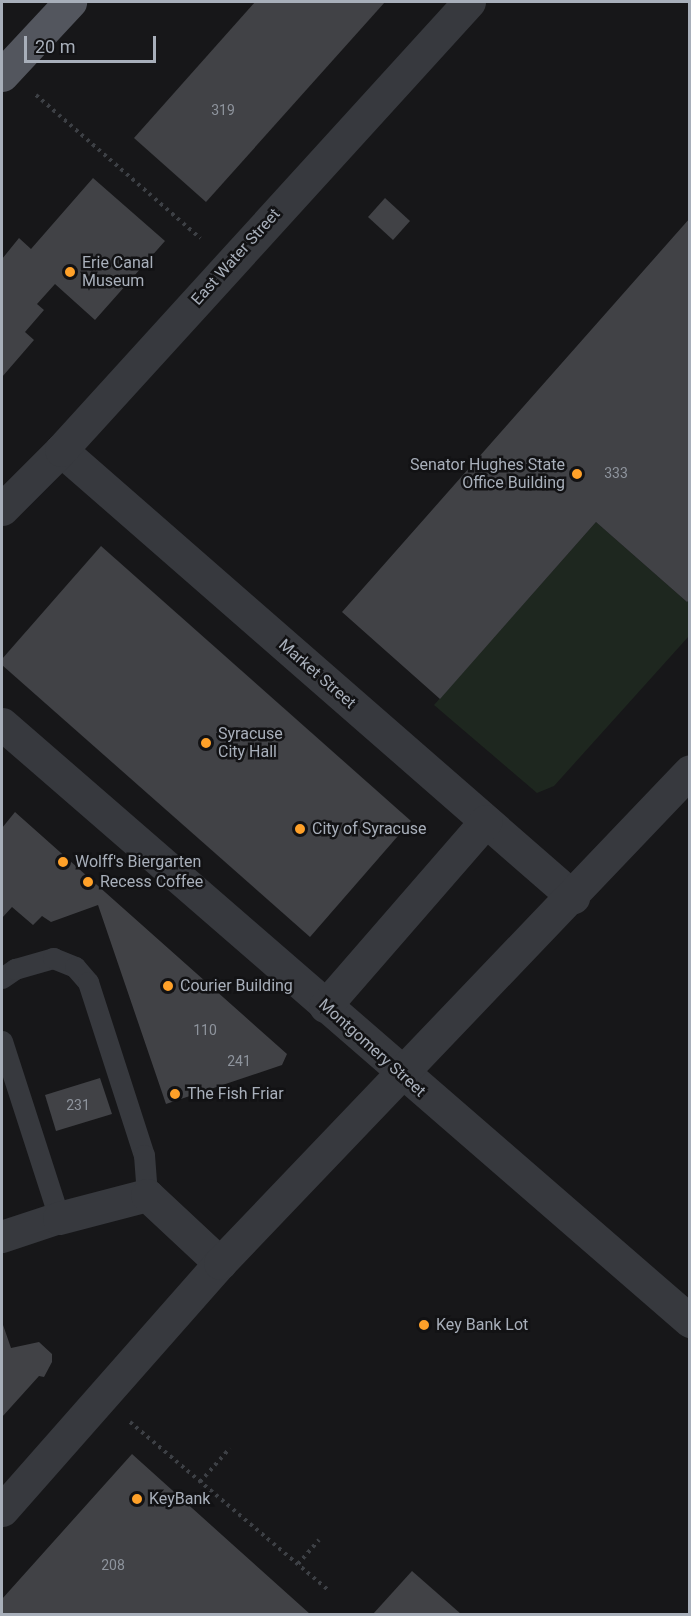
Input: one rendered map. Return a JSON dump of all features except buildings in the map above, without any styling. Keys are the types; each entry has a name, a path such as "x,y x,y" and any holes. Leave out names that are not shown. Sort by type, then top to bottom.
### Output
{"main road":[{"path":"4,72 70,2"}],"street":[{"name":"East Water Street","path":"2,509 61,450 469,2"},
{"name":"Market Street","path":"61,450 573,897"},
{"name":"Montgomery Street","path":"2,724 400,1074 690,1321"},
{"path":"2,1510 220,1263 400,1074 685,782"},
{"path":"325,1006 486,821"},
{"path":"2,1237 59,1218 147,1195 220,1263"}],"lane":[{"path":"2,978 15,969 53,958 75,967 87,982 144,1155 147,1195"},
{"path":"2,1041 59,1218"}],"path":[{"path":"4,72 230,264"},
{"path":"101,1399 329,1591"},
{"path":"200,1482 230,1448"},
{"path":"298,1564 319,1540"}],"shaded area":[{"path":"596,522 687,602 689,599 689,636 554,786 537,793 434,705"}],"place":[{"name":"Erie Canal Museum","path":"70,272"},
{"name":"Senator Hughes State Office Building","path":"577,474"},
{"name":"Syracuse City Hall","path":"206,743"},
{"name":"City of Syracuse","path":"300,829"},
{"name":"Wolff's Biergarten","path":"63,862"},
{"name":"Recess Coffee","path":"88,882"},
{"name":"Courier Building","path":"168,986"},
{"name":"The Fish Friar","path":"175,1094"},
{"name":"Key Bank Lot","path":"424,1325"},
{"name":"KeyBank","path":"137,1499"}]}
